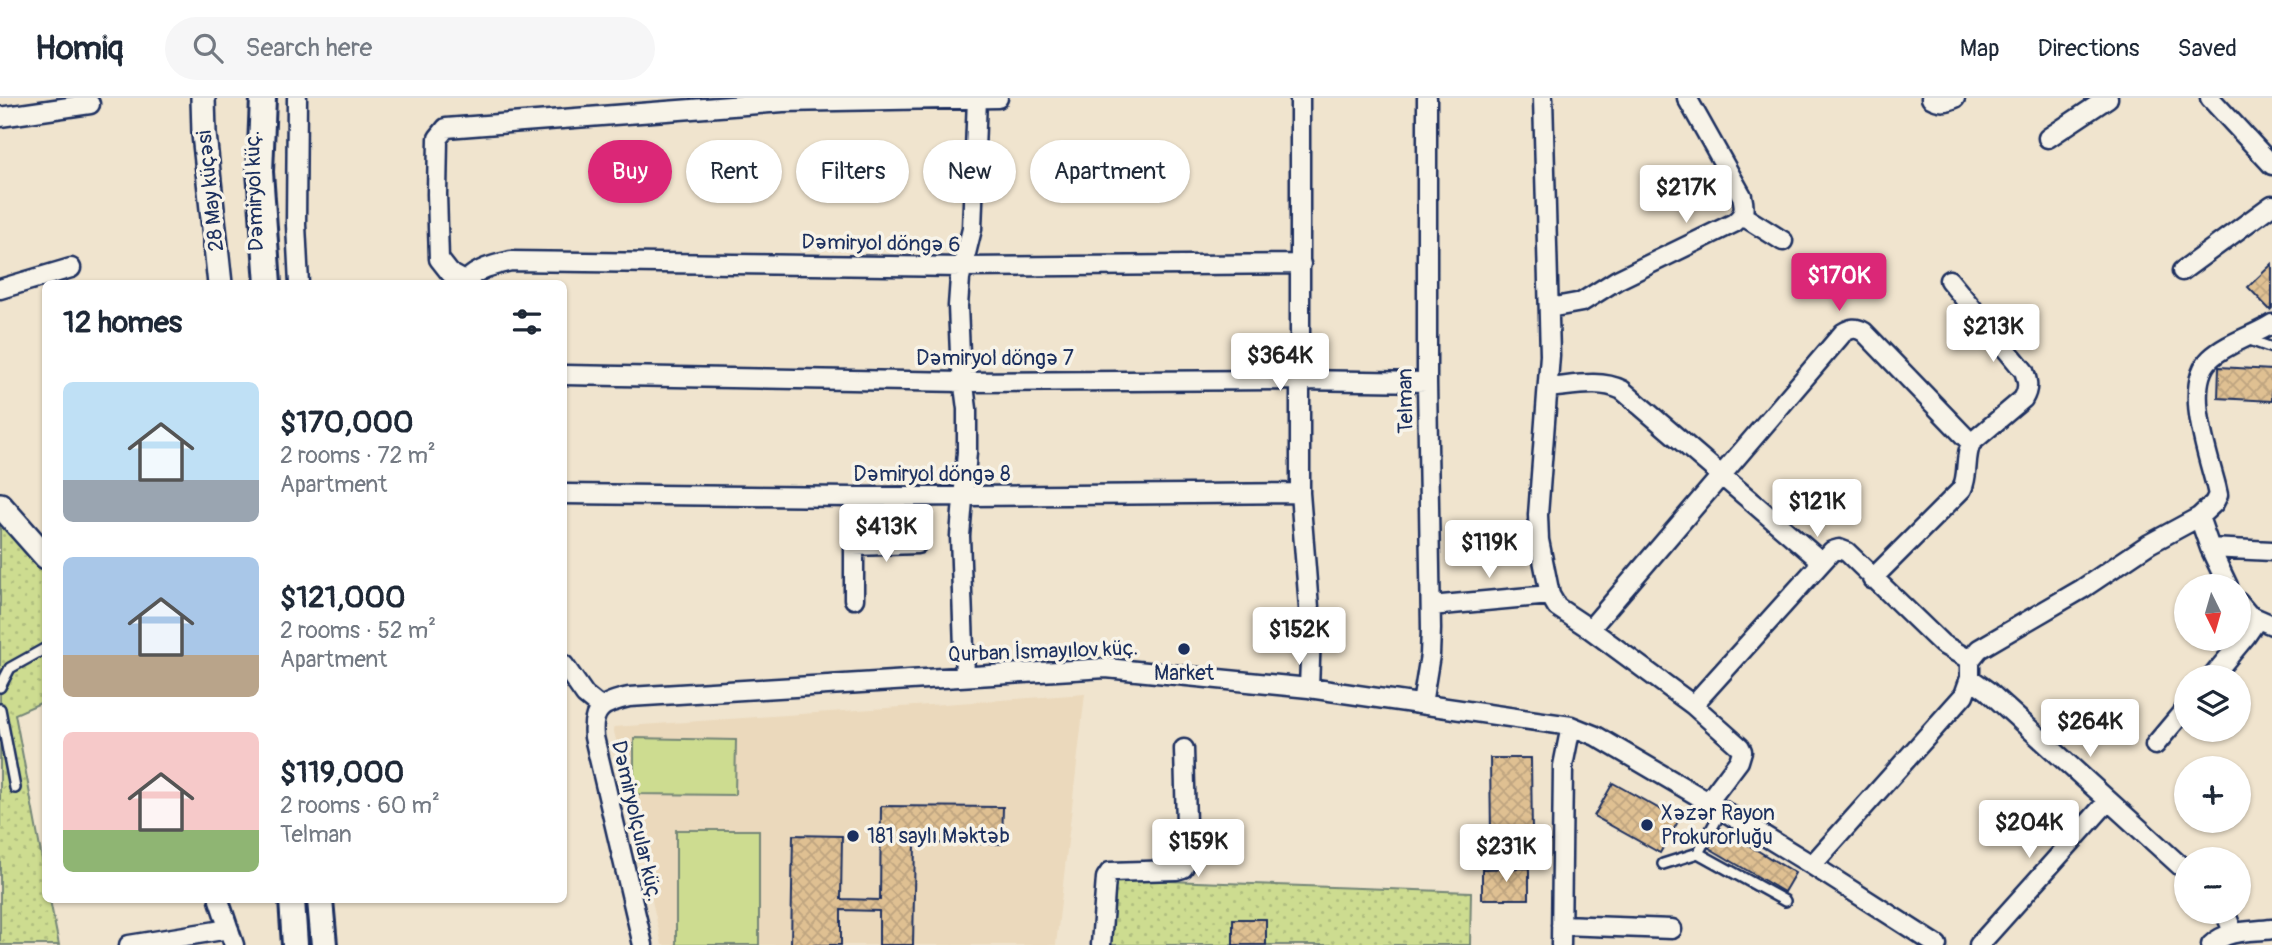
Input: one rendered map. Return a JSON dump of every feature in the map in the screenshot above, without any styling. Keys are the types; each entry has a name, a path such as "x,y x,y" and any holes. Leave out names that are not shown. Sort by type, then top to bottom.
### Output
{"main road":[{"name":"Dəmiryol küç.","path":"254,98 251,171 258,280"},
{"path":"263,98 260,172 268,280"},
{"path":"292,903 295,945"},
{"path":"320,903 324,945"}],"street":[{"name":"28 May küçəsi","path":"203,98 204,134 220,280"},
{"name":"Dəmiryol küç.","path":"297,98 295,178 299,280"},
{"path":"464,280 450,273 439,259 438,138 446,128 783,102 998,98"},
{"path":"1300,98 1300,493 1311,633 1309,688"},
{"name":"Telman","path":"1422,704 1430,655 1431,606 1427,382 1427,98"},
{"path":"1536,98 1544,98 1549,308 1548,388 1538,515 1539,540 1550,595 1557,607 1692,705 1742,751 1715,806"},
{"path":"1549,308 1582,302 1617,280 1734,223 1743,216 1745,208 1742,196 1688,98"},
{"path":"1931,98 1938,102 1947,102 1955,98"},
{"path":"2048,138 2108,98"},
{"path":"2210,98 2272,165"},
{"path":"965,676 960,536 967,409 958,306 972,229 977,99"},
{"path":"0,117 90,104"},
{"path":"2182,271 2272,205"},
{"path":"1743,216 1783,242"},
{"name":"Dəmiryol döngə 6","path":"469,280 475,272 511,261 963,267 1301,264"},
{"path":"0,289 71,268"},
{"path":"1872,579 1962,489 1966,481 1967,453 1972,443 2023,399 2028,390 2024,371 1950,281"},
{"path":"1812,865 1964,695 1970,669 1979,649 2082,589 2149,544 2199,517 2214,502 2218,495 2199,416 2201,375 2210,359 2272,324"},
{"path":"1590,629 1843,333 1850,329 1857,328 1864,332 1972,443"},
{"name":"Dəmiryol döngə 7","path":"567,375 963,382 1427,382"},
{"path":"1548,388 1598,384 1612,385 1622,390 1822,562"},
{"name":"Dəmiryol döngə 8","path":"567,494 963,497 1300,493"},
{"path":"854,497 854,599"},
{"path":"0,505 42,552"},
{"path":"2199,517 2222,574"},
{"path":"854,546 917,544"},
{"path":"2210,548 2272,551"},
{"path":"1692,705 1832,551 1839,549 1847,552 1942,645 2174,860"},
{"path":"1431,606 1550,595"},
{"path":"2221,665 2246,636 2264,622"},
{"name":"Qurban İsmayılov küç.","path":"601,708 614,700 629,697 1106,668 1309,688 1571,726 1596,736 1715,806 1937,945"},
{"path":"567,670 585,695 601,708"},
{"name":"Dəmiryolçular küç.","path":"601,708 594,719 594,737 643,945"},
{"path":"2155,745 2174,722"},
{"path":"1561,945 1563,766 1571,726"},
{"path":"1101,945 1106,878 1110,872 1176,870 1183,868 1187,861 1184,749"},
{"path":"1979,945 2108,801"},
{"path":"129,945 231,937 220,903"},
{"path":"2230,924 2233,932"},
{"path":"1561,925 1672,929"},
{"path":"2211,945 2233,932 2272,929"}],"lane":[{"path":"2247,339 2272,348"},
{"path":"0,687 10,668 42,650"},
{"path":"0,709 15,788"},
{"path":"1698,853 1715,806"},
{"path":"1663,864 1698,853 1785,901"}],"shaded area":[{"name":"181 saylı Məktəb","path":"1085,694 1056,945 662,945 613,727"}],"green space":[{"path":"0,519 42,568 42,702 15,714 42,859 42,903 51,903 59,945 0,945"},
{"path":"634,738 736,740 735,795 634,794"},
{"path":"676,830 759,830 759,945 676,945"},
{"path":"1113,879 1471,892 1470,945 1109,945"}],"building":[{"path":"2272,264 2272,308 2270,310 2248,287"},
{"path":"2219,367 2272,370 2272,401 2218,398"},
{"path":"1490,758 1531,758 1532,834 1491,834"},
{"path":"1613,783 1679,820 1660,853 1594,816"},
{"path":"881,806 1003,807 1002,844 915,843 913,945 879,945 879,911 841,910 841,945 791,945 793,835 842,836 841,899 880,900"},
{"path":"1720,828 1795,873 1784,892 1709,848"},
{"path":"1529,868 1529,899 1482,899 1482,869"},
{"path":"1233,919 1266,919 1266,945 1233,945"}],"place":[{"name":"Market","path":"1184,649"},
{"name":"Xəzər Rayon Prokurorluğu","path":"1647,825"},
{"name":"181 saylı Məktəb","path":"853,836"}]}
